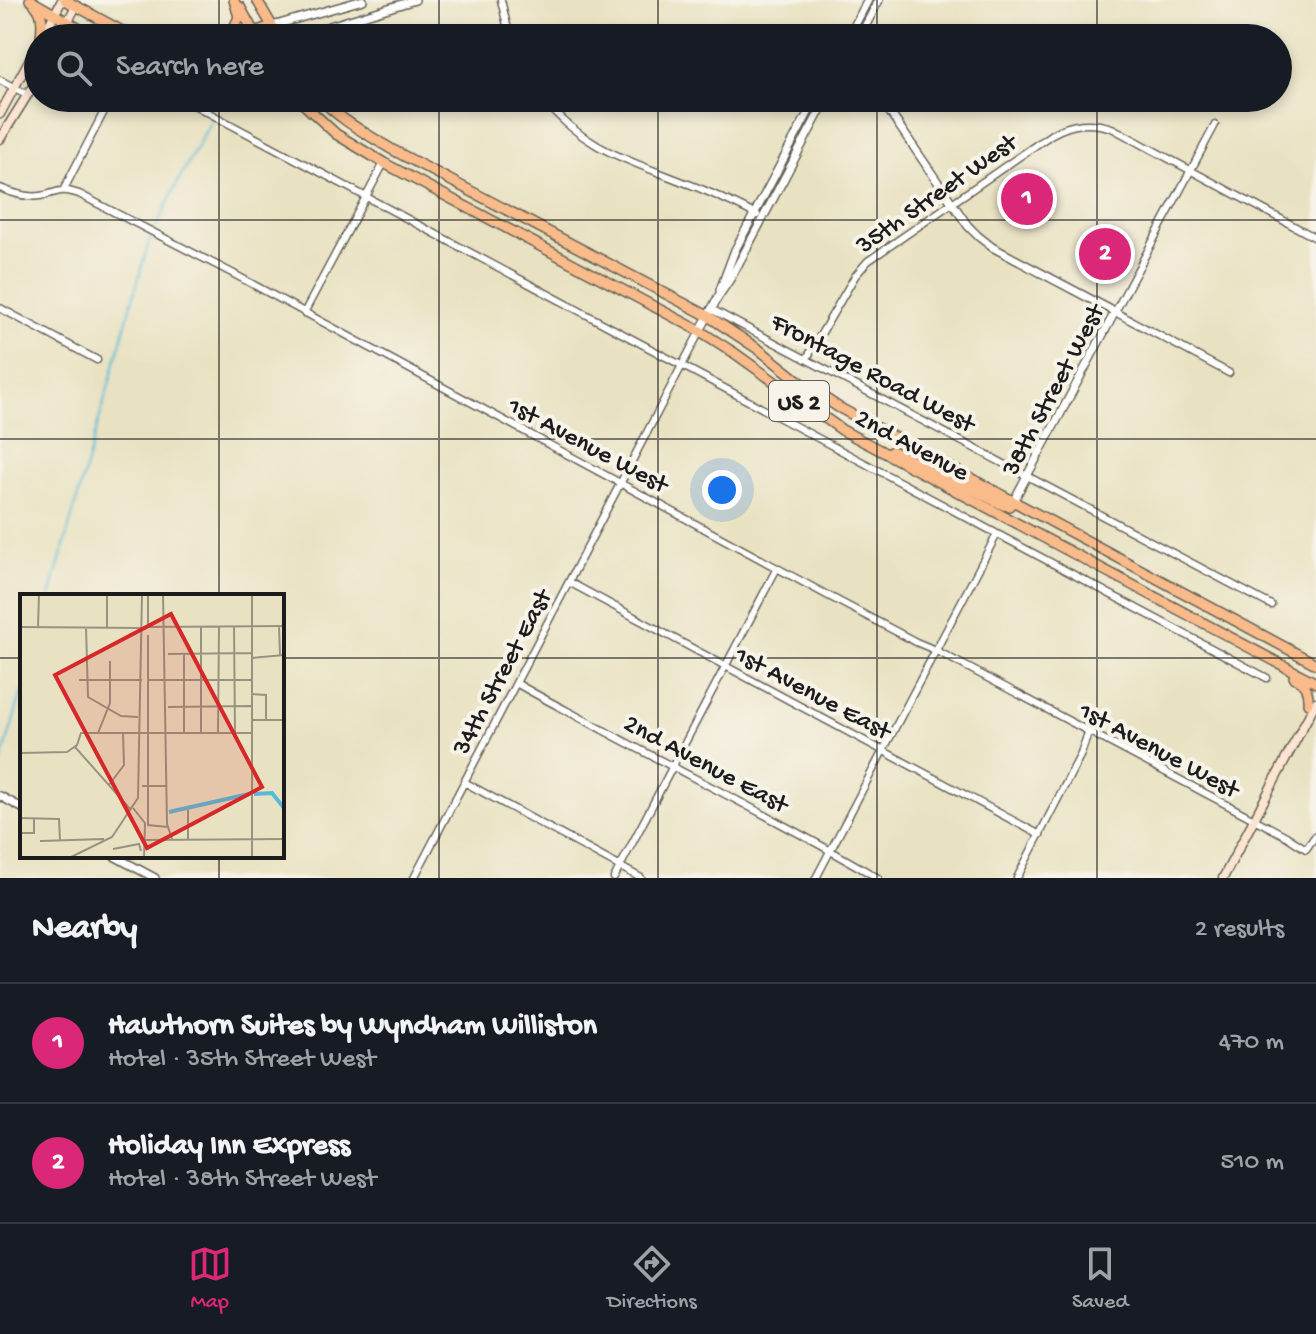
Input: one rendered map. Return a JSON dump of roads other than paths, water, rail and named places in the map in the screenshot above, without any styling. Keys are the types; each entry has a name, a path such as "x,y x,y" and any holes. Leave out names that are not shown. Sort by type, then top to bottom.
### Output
{"main road":[{"path":"30,0 70,24"},
{"path":"30,0 39,9 42,24"},
{"path":"49,24 64,0 109,24"},
{"path":"235,0 249,24"},
{"path":"235,0 239,17 236,24"},
{"path":"257,0 271,24"},
{"path":"67,22 76,6"},
{"path":"0,114 24,70"},
{"path":"0,139 24,101"},
{"name":"2nd Avenue","path":"311,112 336,134 384,163 700,331 862,441 1316,685"},
{"name":"2nd Avenue","path":"335,112 391,149 710,313 838,407 1316,664"},
{"path":"817,413 1003,505 1009,506 1013,502"},
{"path":"1206,624 1235,646 1299,680 1314,704"},
{"path":"1223,878 1314,704 1316,685"}],"street":[{"path":"279,24 363,0"},
{"path":"336,24 415,0"},
{"path":"501,0 507,24"},
{"path":"855,24 868,0"},
{"path":"866,24 879,0"},
{"path":"0,80 24,93"},
{"path":"0,188 14,194 38,196 64,189 104,112"},
{"path":"207,112 1267,678"},
{"path":"555,112 574,132 603,150 697,187 763,218"},
{"path":"700,331 718,297 729,263 809,112"},
{"path":"718,297 729,282 820,112"},
{"path":"890,112 968,226 987,244 1229,373"},
{"name":"35th Street West","path":"807,358 862,265 1067,126 1083,123 1112,128 1191,170"},
{"name":"38th Street West","path":"1013,502 1215,125"},
{"path":"304,313 384,163"},
{"path":"1191,170 1316,238"},
{"name":"1st Avenue West","path":"64,189 232,273 1306,849 1316,835"},
{"path":"0,308 97,360"},
{"name":"Frontage Road West","path":"710,313 807,358 1271,605"},
{"name":"34th Street East","path":"414,878 700,331"},
{"path":"816,878 997,534"},
{"path":"614,878 777,568"},
{"name":"1st Avenue East","path":"569,582 1040,835"},
{"name":"2nd Avenue East","path":"516,683 878,878"},
{"path":"1017,878 1081,754 1088,733"},
{"path":"464,782 641,878"},
{"path":"0,796 20,807"},
{"path":"118,858 155,878"}],"waterway":[{"path":"155,230 211,121"},
{"path":"51,594 152,236"},
{"path":"0,767 20,698"}],"place":[{"name":"Hawthorn Suites by Wyndham Williston","path":"1027,199"},
{"name":"Holiday Inn Express","path":"1105,254"}]}
